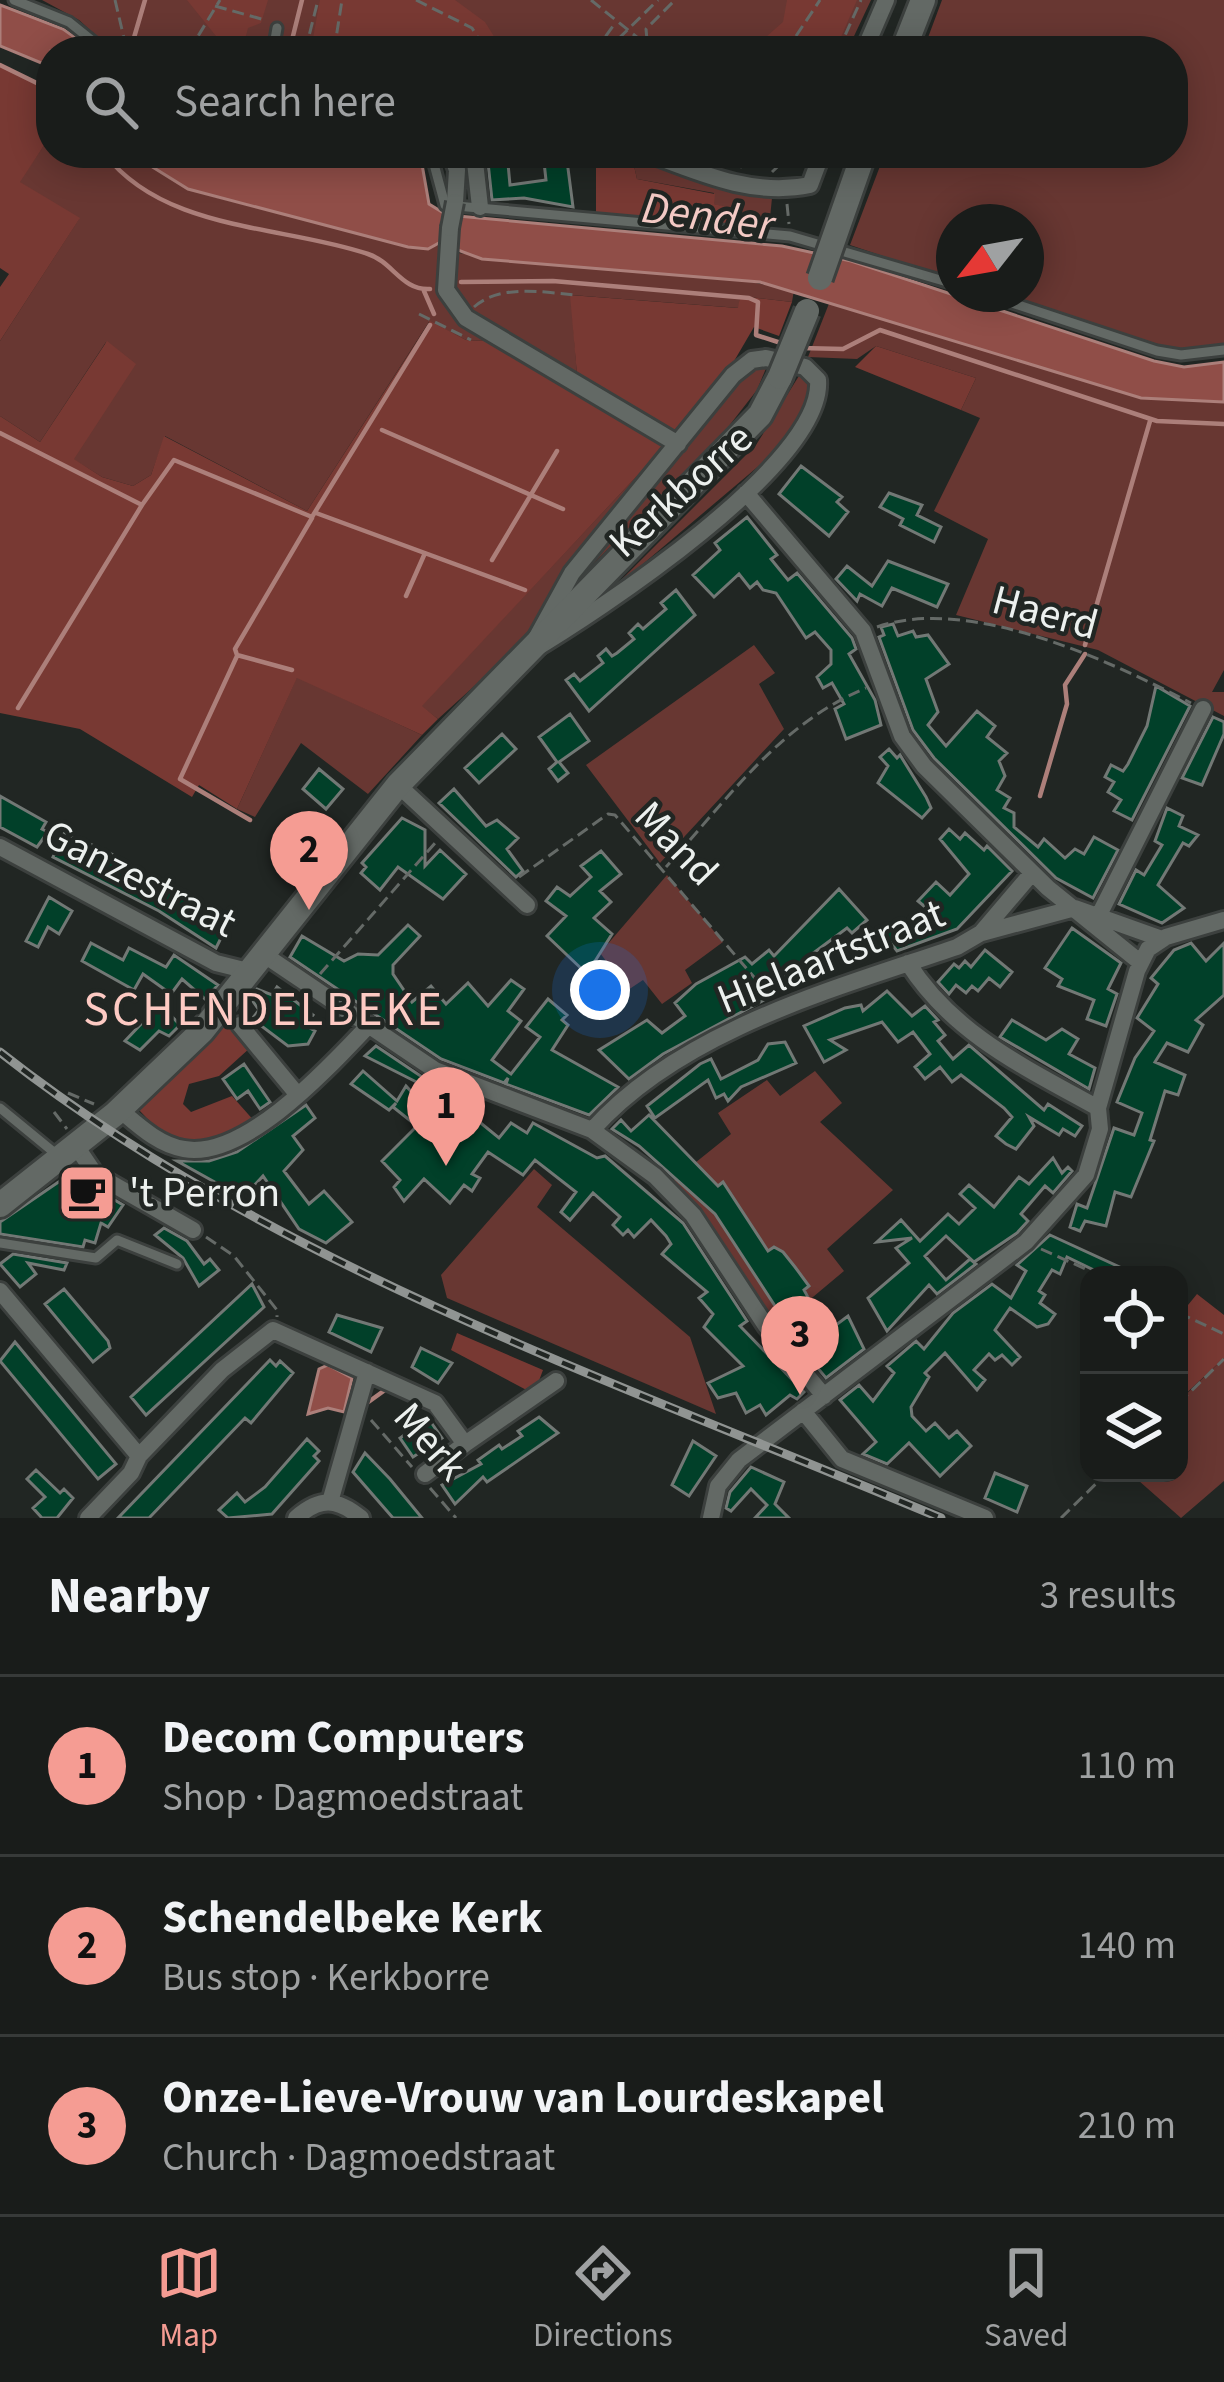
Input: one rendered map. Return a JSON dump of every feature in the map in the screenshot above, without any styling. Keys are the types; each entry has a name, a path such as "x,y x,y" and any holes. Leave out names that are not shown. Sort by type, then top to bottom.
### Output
{"street":[{"path":"870,36 886,0"},
{"path":"909,36 922,0"},
{"path":"456,168 446,290 466,318"},
{"path":"476,168 480,208"},
{"path":"692,168 745,186 786,190 809,185 816,168"},
{"name":"Kerkborre","path":"0,1205 111,1118 202,1030 398,784 760,415 820,278 858,168"},
{"name":"Kerkborre","path":"466,318 678,444"},
{"name":"Kerkborre","path":"752,359 805,368 818,380 813,416 746,493 609,606 528,653 572,573 752,359"},
{"path":"746,493 863,631 902,736 925,766 1032,873 1141,963"},
{"path":"1099,915 1203,709"},
{"path":"398,784 527,905"},
{"name":"Ganzestraat","path":"0,848 216,963 256,963 311,985 435,1070 592,1130 655,1176 693,1215 766,1326 824,1396"},
{"name":"Hielaartstraat","path":"981,933 1032,873"},
{"path":"1075,908 1162,939"},
{"name":"Hielaartstraat","path":"592,1130 618,1100 654,1076 781,1006 981,933 1075,908"},
{"path":"711,1518 713,1498 727,1473 1027,1242 1086,1175 1100,1129 1098,1108 1141,963 1162,939 1224,920"},
{"path":"908,963 929,996 974,1035 1098,1108"},
{"path":"240,1025 297,1094"},
{"path":"111,1118 159,1140 201,1151 242,1138 297,1094 368,1026"},
{"path":"68,1152 95,1174 193,1230"},
{"path":"0,1291 139,1456"},
{"path":"88,1518 131,1473 139,1456 222,1370 273,1330 435,1403 465,1444"},
{"path":"330,1502 367,1372"},
{"path":"425,1474 556,1382"},
{"path":"803,1412 842,1459 985,1518"},
{"path":"296,1518 321,1501 361,1518"}],"lane":[{"path":"14,0 69,22 86,36"},
{"path":"275,36 277,26"},
{"path":"435,168 445,206 790,236 936,279"},
{"path":"1039,312 1181,356 1224,350"},
{"path":"0,1108 68,1152"},
{"path":"0,1243 95,1258 118,1240 177,1264"}],"path":[{"path":"115,0 123,36"},
{"path":"198,36 220,0"},
{"path":"310,36 317,0"},
{"path":"336,36 341,0"},
{"path":"416,0 472,28 477,36"},
{"path":"591,0 636,36"},
{"path":"622,36 658,0"},
{"path":"646,36 646,28 675,0"},
{"path":"796,36 820,0"},
{"path":"845,36 862,0"},
{"path":"215,6 277,26"},
{"path":"606,36 617,21"},
{"path":"735,168 772,172 776,168"},
{"path":"786,190 790,236"},
{"path":"466,318 492,295 574,295"},
{"name":"Haerd","path":"863,631 920,616 954,620 1089,651 1203,709"},
{"path":"664,869 780,740 833,702 879,683"},
{"name":"Mand","path":"507,885 611,813 781,1006"},
{"path":"311,985 447,830"},
{"path":"68,1093 111,1118"},
{"path":"193,1230 227,1250 278,1310 273,1330"},
{"path":"1027,1242 1080,1266"},
{"path":"1188,1317 1224,1334"},
{"path":"1188,1394 1224,1359"},
{"name":"Merk","path":"358,1406 456,1518"},
{"path":"1061,1518 1098,1482"}],"shaded area":[{"path":"42,0 871,0 854,36 97,36 79,20"},
{"path":"187,0 268,0 261,23 248,28 246,36 216,36"},
{"path":"320,0 455,0 485,22 494,36 313,36"},
{"path":"787,0 857,0 841,36 767,36 783,22"},
{"path":"942,0 1224,0 1224,346 1174,349 1044,309 1044,204 936,204 936,274 850,245 879,168 1188,168 1188,36 929,36"},
{"path":"0,5 73,36 36,36 36,61 0,46"},
{"path":"0,65 36,84 36,158 20,182 80,218 0,341 0,287 9,274 0,268"},
{"path":"36,157 36,168 154,168 188,189 214,197 408,247 442,245 440,285 504,342 466,340 429,322 307,511 165,436 151,475 133,486 102,477 73,459 106,342 40,442 0,416 0,341 79,219 19,182"},
{"name":"Dender","path":"154,168 423,168 429,204 447,215 782,246 851,261 936,289 936,312 1006,312 1154,361 1184,367 1224,362 1224,402 1141,398 760,282 482,259 439,243 428,249 188,189"},
{"path":"596,168 634,168 637,179 715,194 714,204 735,209 734,225 596,212"},
{"path":"634,168 678,168 772,198 769,228 734,225 735,210 713,204 714,193 637,179"},
{"path":"457,253 711,275 794,290 792,302 740,296 739,308 571,295 577,375 458,306 448,262"},
{"path":"570,295 738,308 740,296 792,302 779,336 754,327 730,368 672,435 577,375"},
{"path":"830,301 1141,398 1224,402 1224,670 1212,692 1224,692 1224,716 1098,650 956,615 988,539 934,511 980,418 961,410 976,378 876,346 857,359 808,357"},
{"path":"430,321 466,340 504,342 659,439 662,449 422,706 438,719 422,735 297,678 237,809 199,785 192,797 80,729 0,713 0,416 40,442 107,341 136,364 74,459 102,477 133,486 151,475 164,436 307,511"},
{"path":"876,346 976,378 961,410 855,367"},
{"path":"769,361 757,390 718,440 578,579 738,374"},
{"path":"802,371 811,379 805,414 774,453 604,597 756,445"},
{"path":"662,449 524,641 438,719 421,706"},
{"path":"754,645 775,673 759,684 784,729 660,863 586,765"},
{"path":"297,677 422,735 368,794 301,743 255,817 237,809"},
{"path":"667,875 723,942 685,970 692,983 662,1004 643,980 628,990 600,953"},
{"path":"227,1019 251,1047 219,1076 189,1084 183,1104 191,1112 232,1096 256,1123 194,1141 168,1134 139,1110"},
{"path":"815,1071 842,1103 820,1122 893,1190 827,1249 844,1271 776,1328 670,1183 731,1134 718,1113 767,1080 780,1096"},
{"path":"534,1169 552,1185 537,1207 690,1337 716,1414 447,1298 441,1275"},
{"path":"1197,1294 1224,1315 1224,1358 1188,1392 1188,1345 1188,1305"},
{"path":"457,1333 543,1370 534,1394 451,1350"},
{"path":"1224,1358 1224,1481 1181,1518 1140,1482 1188,1482 1188,1392"},
{"path":"328,1365 352,1378 344,1412 328,1408 308,1414 319,1369"}],"building":[{"path":"489,168 508,168 510,185 546,180 545,168 568,168 573,207 524,198 492,200"},
{"path":"801,466 842,497 837,502 848,512 829,536 779,494"},
{"path":"889,493 922,505 917,515 941,527 934,542 900,525 903,519 880,507"},
{"path":"747,517 777,555 771,559 788,580 797,573 852,638 856,649 849,654 875,700 881,725 846,739 835,709 844,704 832,683 823,688 817,677 831,664 831,650 815,632 806,638 776,593 763,590 757,582 750,588 739,574 714,597 693,575 720,550 715,543"},
{"path":"888,561 948,584 937,607 892,588 882,606 860,594 857,601 836,579 847,566 872,586"},
{"path":"676,590 695,615 589,711 566,680 574,674 580,681 603,663 598,656 606,649 612,656 617,653 634,639 629,633 638,624 643,629 666,609 661,603"},
{"path":"893,624 898,636 913,631 916,637 928,635 949,664 926,679 938,712 928,725 946,746 977,711 995,726 987,737 1007,753 999,761 1005,776 997,790 1010,798 1004,808 1014,813 1014,827 1038,847 1044,839 1065,858 1075,849 1084,854 1094,837 1118,850 1093,898 1056,878 934,758 913,730 879,637 884,635 881,627"},
{"path":"1156,686 1190,706 1132,820 1114,811 1121,800 1108,792 1114,782 1105,777 1111,765 1123,771 1128,764 1147,726"},
{"path":"570,714 589,741 559,762 568,773 558,781 549,769 557,762 539,737"},
{"path":"1213,717 1224,722 1224,734 1202,785 1182,778"},
{"path":"502,734 516,749 479,783 465,768"},
{"path":"889,749 897,758 900,755 926,797 931,808 922,818 878,783 888,766 880,757"},
{"path":"319,769 343,789 326,809 303,789"},
{"path":"454,789 486,826 497,820 518,838 507,849 523,871 516,877 439,803"},
{"path":"0,796 46,822 42,829 48,832 37,847 0,827"},
{"path":"1167,808 1183,816 1179,826 1198,835 1189,846 1183,843 1158,885 1184,908 1162,923 1119,904 1136,870 1144,875 1162,845 1155,841"},
{"path":"402,818 425,830 425,866 440,850 466,874 443,899 398,867 380,890 361,873 366,867 362,863"},
{"path":"949,829 960,839 965,833 984,850 987,846 1012,871 957,929 897,951 883,933 930,911 918,901 936,882 950,895 969,874 940,839"},
{"path":"64,834 105,850 201,909 226,928 216,948 159,911 53,857"},
{"path":"601,851 621,874 600,891 611,902 594,918 612,934 587,974 547,936 566,916 546,901 557,887 570,896 591,877 581,866"},
{"path":"839,889 867,920 852,933 847,928 760,994 764,1000 663,1054 629,1079 599,1050 647,1020 662,1033 685,1016 675,1003 696,984 745,957 752,964 769,950 774,956"},
{"path":"49,897 72,911 59,934 48,927 38,947 26,941"},
{"path":"408,925 420,936 393,965 393,974 412,1002 431,986 446,1004 468,983 488,1006 511,980 524,989 508,1011 521,1021 492,1060 511,1074 540,1037 526,1027 548,999 567,1015 562,1020 568,1025 552,1050 618,1087 589,1115 506,1084 508,1078 504,1083 441,1059 290,957 302,936 344,961 358,954 378,955"},
{"path":"1072,928 1121,963 1108,989 1117,994 1106,1026 1087,1019 1094,1000 1058,986 1062,979 1045,968"},
{"path":"91,943 123,960 129,948 166,967 174,955 218,985 205,999 182,979 171,994 143,974 134,990 82,961"},
{"path":"1191,943 1206,961 1224,943 1224,995 1196,1020 1203,1025 1188,1052 1167,1043 1155,1062 1185,1075 1178,1095 1165,1091 1150,1140 1154,1141 1131,1197 1115,1192 1106,1226 1085,1221 1080,1231 1070,1227 1077,1204 1087,1208 1114,1128 1134,1135 1142,1113 1117,1102 1135,1058 1154,1031 1137,1018 1158,984 1151,978 1174,950"},
{"path":"985,950 1012,972 1000,987 989,978 978,991 972,986 966,993 956,985 949,994 938,982 954,964 959,968 965,961 971,967"},
{"path":"277,987 313,1015 305,1025 315,1031 308,1044 288,1046 252,1019 259,1010 250,997 257,989 272,995"},
{"path":"887,991 912,1016 925,1006 938,1020 934,1022 945,1035 938,1041 953,1059 969,1045 1044,1110 1048,1104 1082,1126 1075,1136 1063,1129 1059,1135 1029,1117 1034,1126 1016,1149 1006,1144 996,1136 1012,1117 1004,1108 961,1075 952,1082 940,1067 925,1079 915,1067 930,1054 913,1032 898,1042 882,1022 830,1040 846,1050 824,1062 804,1026 845,1008 861,1005 863,1011"},
{"path":"160,1004 180,1025 169,1036 159,1031 140,1050 125,1041"},
{"path":"1012,1020 1046,1040 1062,1029 1078,1039 1069,1054 1095,1068 1089,1089 1000,1037"},
{"path":"785,1042 796,1063 741,1087 728,1101 724,1094 716,1098 708,1080 655,1118 647,1106 700,1064 711,1059 721,1079 758,1060 768,1044"},
{"path":"376,1046 428,1081 463,1095 456,1102 365,1056"},
{"path":"244,1064 270,1102 260,1109 248,1091 237,1099 223,1079"},
{"path":"363,1071 397,1101 406,1086 419,1100 413,1109 450,1132 466,1111 499,1138 511,1123 527,1133 533,1123 597,1158 605,1156 683,1223 747,1321 740,1326 804,1392 797,1399 790,1395 766,1415 760,1405 746,1413 736,1393 718,1398 708,1383 743,1366 704,1327 713,1314 699,1298 707,1292 662,1254 671,1244 666,1236 651,1220 634,1237 628,1230 623,1235 613,1225 620,1217 593,1193 570,1220 561,1212 576,1192 535,1160 523,1175 488,1152 472,1174 480,1178 472,1191 464,1185 450,1203 424,1179 404,1201 394,1187 400,1180 382,1161 417,1126 393,1107 396,1103 389,1110 351,1084"},
{"path":"306,1105 315,1118 293,1136 303,1150 284,1171 309,1204 324,1191 352,1222 326,1243 299,1229 263,1176 250,1190 244,1185 238,1195 177,1161 209,1161 237,1152"},
{"path":"649,1115 718,1186 723,1182 768,1251 774,1247 783,1252 795,1267 809,1286 804,1290 811,1303 832,1328 848,1316 864,1349 826,1378 776,1318 772,1312 777,1309 715,1214 639,1146 612,1129 621,1120 631,1131"},
{"path":"1053,1158 1062,1173 1068,1167 1072,1171 1053,1193 1045,1186 1021,1214 1028,1221 1017,1233 974,1262 946,1236 925,1256 946,1280 970,1259 976,1264 937,1294 929,1285 887,1331 868,1298 909,1263 896,1248 912,1238 877,1242 901,1220 920,1241 948,1214 959,1224 975,1208 960,1194 969,1185 994,1207 1019,1177 1029,1184"},
{"path":"76,1170 88,1184 123,1205 108,1227 101,1223 95,1243 85,1240 83,1247 0,1234 0,1222"},
{"path":"164,1228 187,1241 204,1264 210,1259 219,1270 199,1286 183,1258 155,1235"},
{"path":"1050,1235 1117,1266 1086,1266 1067,1257 1060,1274 1052,1270 1039,1291 1045,1295 1040,1303 1055,1314 1048,1324 1037,1327 1010,1308 995,1330 1020,1357 1012,1365 1002,1355 995,1360 989,1354 974,1370 985,1380 977,1390 945,1353 925,1373 929,1377 911,1407 912,1416 926,1431 935,1423 949,1438 957,1431 971,1446 940,1476 909,1443 887,1464 863,1454 876,1442 840,1400 859,1385 873,1401 894,1373 887,1366 916,1341 924,1349 953,1313 992,1284 1011,1298 1026,1271 1017,1265"},
{"path":"13,1254 67,1263 64,1270 28,1263 36,1274 20,1287 0,1264"},
{"path":"252,1284 264,1307 146,1415 131,1397"},
{"path":"64,1289 108,1341 110,1348 93,1362 45,1304"},
{"path":"337,1315 382,1328 371,1352 329,1332"},
{"path":"15,1342 116,1464 98,1479 0,1361"},
{"path":"421,1348 452,1363 438,1383 412,1367"},
{"path":"270,1360 276,1366 280,1361 293,1373 251,1423 245,1418 149,1518 118,1518"},
{"path":"539,1417 558,1433 487,1482 483,1477 455,1504 442,1485 481,1464 478,1460 499,1445 502,1449 522,1436 518,1431"},
{"path":"428,1418 442,1438 413,1457 400,1438"},
{"path":"307,1439 319,1451 314,1456 319,1461 272,1514 228,1518 219,1510 237,1493 245,1502 265,1487"},
{"path":"693,1441 716,1456 689,1496 672,1485"},
{"path":"365,1453 422,1518 393,1518 353,1472"},
{"path":"751,1467 784,1482 775,1504 789,1518 755,1518 767,1505 751,1489 731,1511 726,1508 730,1492"},
{"path":"36,1470 60,1493 64,1489 73,1498 57,1518 42,1518 33,1508 45,1497 27,1479"},
{"path":"995,1473 1027,1486 1017,1512 985,1498"}],"waterway":[{"path":"134,36 145,0"},
{"path":"293,36 302,0"},
{"path":"0,65 36,83"},
{"path":"118,168 159,198 191,212 368,254 412,286 430,289"},
{"path":"461,282 553,281 749,298 758,302 756,335 784,344"},
{"path":"424,291 434,314"},
{"path":"0,433 142,505 174,460 312,517 430,325"},
{"path":"801,348 843,349 880,330 1157,421 1224,424"},
{"path":"1085,645 1150,421"},
{"path":"382,430 563,509"},
{"path":"492,560 557,451"},
{"path":"18,708 142,505"},
{"path":"316,513 525,590"},
{"path":"292,670 237,655 235,649 312,518"},
{"path":"406,596 425,553"},
{"path":"1040,796 1067,704 1065,685 1085,654"},
{"path":"237,656 180,779 250,820"},
{"path":"367,1403 385,1390"}],"railway":[{"path":"0,1052 106,1128 218,1197 334,1259 576,1368 941,1518"}],"place":[{"name":"Schendelbeke Kerk","path":"309,910"},
{"name":"Decom Computers","path":"446,1166"},
{"name":"'t Perron","path":"87,1193"},
{"name":"Onze-Lieve-Vrouw van Lourdeskapel","path":"800,1395"}],"district":[{"name":"SCHENDELBEKE","path":"264,1010"}]}
